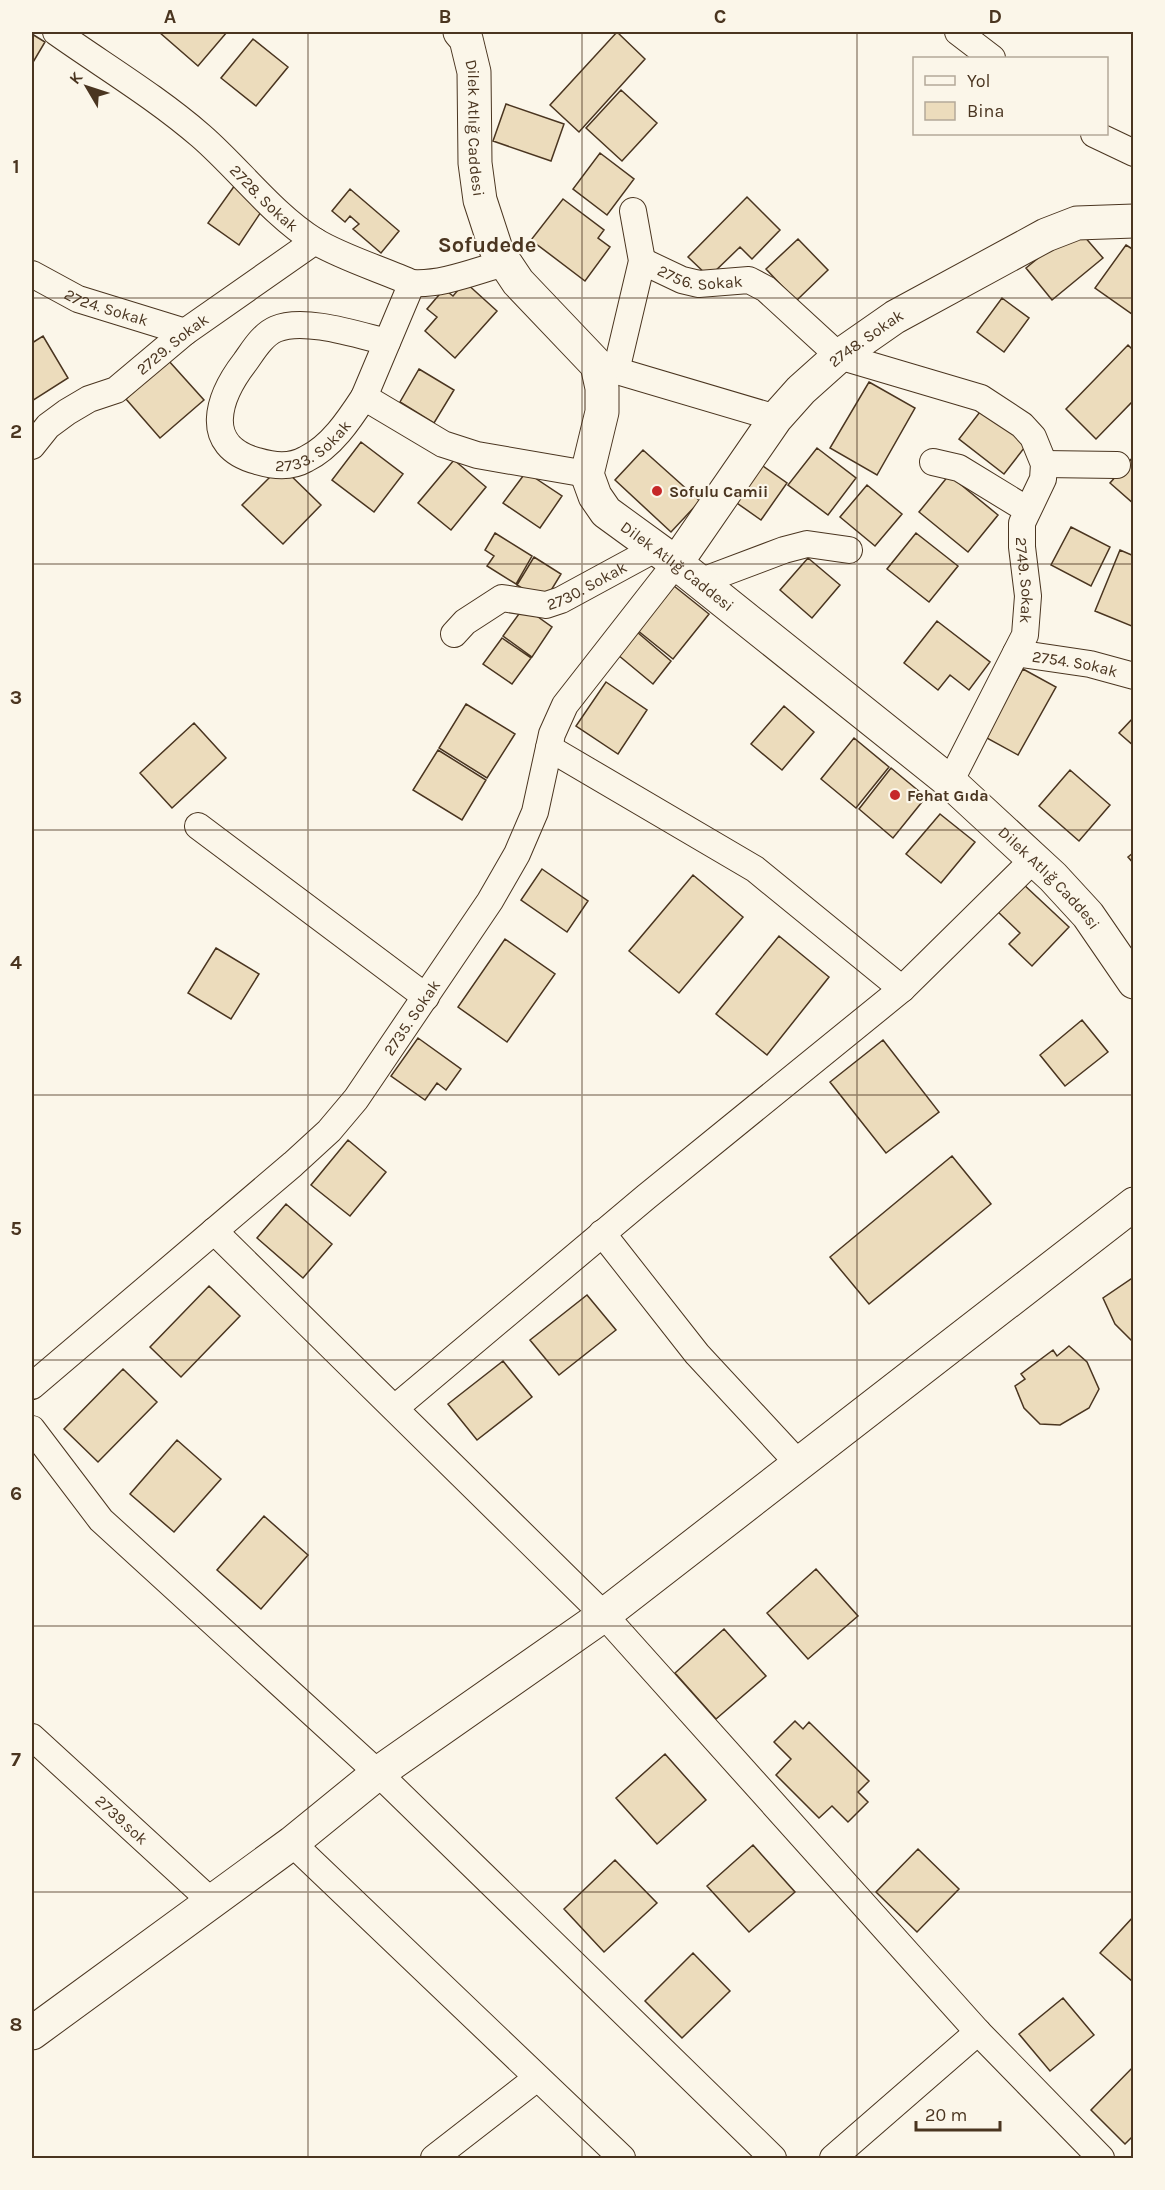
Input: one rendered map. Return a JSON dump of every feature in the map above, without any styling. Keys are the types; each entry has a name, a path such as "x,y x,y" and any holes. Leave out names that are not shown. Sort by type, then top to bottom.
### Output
{"street":[{"name":"2728. Sokak","path":"56,32 168,110 315,241 412,283 426,284 505,263"},
{"name":"Dilek Atlığ Caddesi","path":"460,32 466,39 474,72 475,163 480,200 496,249 518,282 607,368"},
{"path":"958,32 991,57"},
{"path":"1096,135 1134,153"},
{"path":"412,283 364,397 443,444 477,455 587,474 602,412 602,388 607,368 642,261 633,212"},
{"name":"2748. Sokak","path":"676,565 776,418 801,390 839,356 895,317 1046,235 1077,223 1134,221"},
{"name":"2729. Sokak","path":"32,446 48,426 89,399 116,390 185,332 315,241"},
{"name":"2756. Sokak","path":"642,261 682,280 699,284 749,280 766,289 839,356"},
{"name":"2724. Sokak","path":"32,274 78,298 185,332"},
{"name":"2733. Sokak","path":"364,397 348,422 325,446 306,460 285,466 239,457 225,443 219,423 222,401 233,377 260,342 275,329 292,325 318,327 387,342"},
{"path":"839,356 981,398 1028,431 1041,451 1044,464 1117,465"},
{"path":"607,368 776,418"},
{"path":"933,462 959,468 1026,509"},
{"name":"2749. Sokak","path":"950,782 1024,635 1028,596 1022,548 1022,523 1026,509 1043,479 1044,464"},
{"name":"Dilek Atlığ Caddesi","path":"587,474 595,496 606,512 950,782 1034,859 1088,915 1134,982"},
{"name":"2730. Sokak","path":"454,634 465,622 502,598 546,604 676,565 807,544 849,550"},
{"name":"2735. Sokak","path":"32,1386 329,1131 356,1099 490,902 517,854 535,812 552,734 565,705 676,565"},
{"name":"2754. Sokak","path":"1016,653 1090,664 1134,676"},
{"path":"549,748 755,868 902,989"},
{"path":"198,826 426,997"},
{"path":"395,1408 602,1233 902,989 1034,859"},
{"path":"32,2033 292,1843 378,1773 604,1615 1134,1204"},
{"path":"214,1231 604,1615 978,2032 1101,2158"},
{"path":"602,1233 697,1354 799,1464"},
{"path":"32,1429 101,1520 378,1773 773,2158"},
{"name":"2739.sok","path":"32,1737 212,1902"},
{"path":"292,1843 622,2158"},
{"path":"833,2158 978,2032"},
{"path":"434,2158 537,2078"}],"building":[{"path":"159,32 227,32 198,66"},
{"path":"617,32 645,59 579,132 550,105"},
{"path":"32,34 45,42 32,64"},
{"path":"253,39 288,67 256,106 221,78"},
{"path":"621,90 657,123 622,161 586,128"},
{"path":"506,104 564,124 551,161 493,141"},
{"path":"600,153 634,179 607,215 573,189"},
{"path":"235,185 265,206 239,245 208,223"},
{"path":"350,189 399,231 381,253 353,229 359,224 350,216 345,222 332,211"},
{"path":"747,197 780,230 752,259 740,247 709,277 688,257"},
{"path":"563,199 604,230 598,238 610,247 585,281 531,240"},
{"path":"1076,227 1103,258 1052,300 1026,268"},
{"path":"798,239 828,270 796,301 766,269"},
{"path":"1126,245 1134,250 1132,314 1095,288"},
{"path":"465,282 497,311 455,358 425,331 437,317 427,309 444,289 453,296"},
{"path":"1002,298 1029,318 1004,352 977,332"},
{"path":"43,336 68,378 32,401 32,343"},
{"path":"1128,345 1134,351 1134,403 1132,402 1096,439 1066,409"},
{"path":"168,360 204,400 160,438 126,399"},
{"path":"419,369 454,390 434,423 400,402"},
{"path":"869,382 915,408 877,475 830,448"},
{"path":"983,408 1028,443 1004,474 959,439"},
{"path":"361,442 403,474 374,512 332,480"},
{"path":"817,448 856,478 828,515 788,485"},
{"name":"Sofulu Camii","path":"643,450 700,501 671,532 615,480"},
{"path":"1134,456 1134,504 1110,483"},
{"path":"454,460 486,487 451,530 418,503"},
{"path":"760,464 787,483 761,520 734,501"},
{"path":"281,466 321,505 283,544 242,505"},
{"path":"526,472 562,496 540,528 503,503"},
{"path":"949,475 998,515 968,552 919,512"},
{"path":"867,485 902,514 875,546 840,517"},
{"path":"1071,527 1110,547 1091,586 1051,565"},
{"path":"495,533 532,556 516,584 487,566 494,556 485,550"},
{"path":"916,533 958,566 929,602 887,569"},
{"path":"1120,550 1134,556 1134,627 1095,611"},
{"path":"534,557 561,574 544,602 517,585"},
{"path":"808,558 840,585 812,618 780,590"},
{"path":"674,586 709,614 673,659 637,630"},
{"path":"524,607 552,627 532,657 503,636"},
{"path":"937,621 990,662 969,690 950,675 938,690 904,663"},
{"path":"637,632 671,661 653,684 618,655"},
{"path":"502,638 531,658 512,684 483,664"},
{"path":"1023,669 1056,687 1018,755 985,737"},
{"path":"606,682 647,710 618,754 576,726"},
{"path":"466,704 515,734 487,778 439,748"},
{"path":"784,706 814,732 782,770 751,744"},
{"path":"1134,717 1134,746 1119,733"},
{"path":"194,723 226,758 172,808 140,773"},
{"path":"854,738 889,767 856,808 821,779"},
{"path":"438,750 486,780 462,820 413,790"},
{"path":"891,768 926,797 893,838 859,809"},
{"path":"1070,770 1110,805 1079,841 1039,806"},
{"path":"940,814 975,842 941,883 906,854"},
{"path":"1134,852 1134,864 1128,857"},
{"path":"542,869 588,901 567,932 521,900"},
{"path":"693,875 743,917 679,993 629,951"},
{"path":"1022,883 1069,927 1032,966 1009,944 1020,933 996,910"},
{"path":"779,936 829,977 767,1055 716,1014"},
{"path":"505,939 555,974 507,1042 458,1007"},
{"path":"216,948 259,974 231,1019 188,993"},
{"path":"1082,1020 1108,1052 1065,1086 1040,1055"},
{"path":"418,1038 461,1069 446,1090 437,1083 425,1100 391,1076"},
{"path":"883,1040 939,1112 886,1153 830,1082"},
{"path":"348,1140 386,1172 350,1216 311,1185"},
{"path":"952,1156 991,1204 869,1304 830,1257"},
{"path":"286,1204 332,1244 303,1278 257,1238"},
{"path":"1134,1277 1134,1343 1115,1324 1103,1298"},
{"path":"209,1286 240,1316 181,1377 150,1347"},
{"path":"587,1295 616,1330 559,1375 530,1340"},
{"path":"1069,1346 1087,1362 1099,1389 1089,1408 1060,1425 1040,1424 1024,1408 1015,1386 1025,1379 1021,1374 1053,1350 1057,1356"},
{"path":"503,1361 532,1397 477,1440 448,1404"},
{"path":"123,1369 157,1402 98,1462 64,1429"},
{"path":"177,1440 221,1479 174,1532 130,1494"},
{"path":"264,1516 308,1555 261,1609 217,1570"},
{"path":"816,1569 858,1616 808,1659 767,1613"},
{"path":"724,1629 766,1676 716,1719 675,1673"},
{"path":"795,1721 803,1729 809,1722 869,1781 858,1792 868,1802 848,1822 832,1806 819,1818 776,1775 791,1759 774,1742"},
{"path":"665,1754 706,1800 657,1844 616,1798"},
{"path":"753,1845 795,1892 749,1932 707,1886"},
{"path":"918,1849 959,1889 917,1932 876,1892"},
{"path":"615,1860 657,1903 604,1952 564,1909"},
{"path":"1134,1916 1134,1980 1132,1981 1100,1953"},
{"path":"693,1953 730,1991 682,2038 645,2001"},
{"path":"1063,1998 1094,2035 1050,2071 1019,2034"},
{"path":"1134,2066 1134,2135 1125,2144 1091,2110"}],"place":[{"name":"Sofulu Camii","path":"657,491"},
{"name":"Fehat Gıda","path":"895,795"}],"district":[{"name":"Sofudede","path":"487,244"}]}
